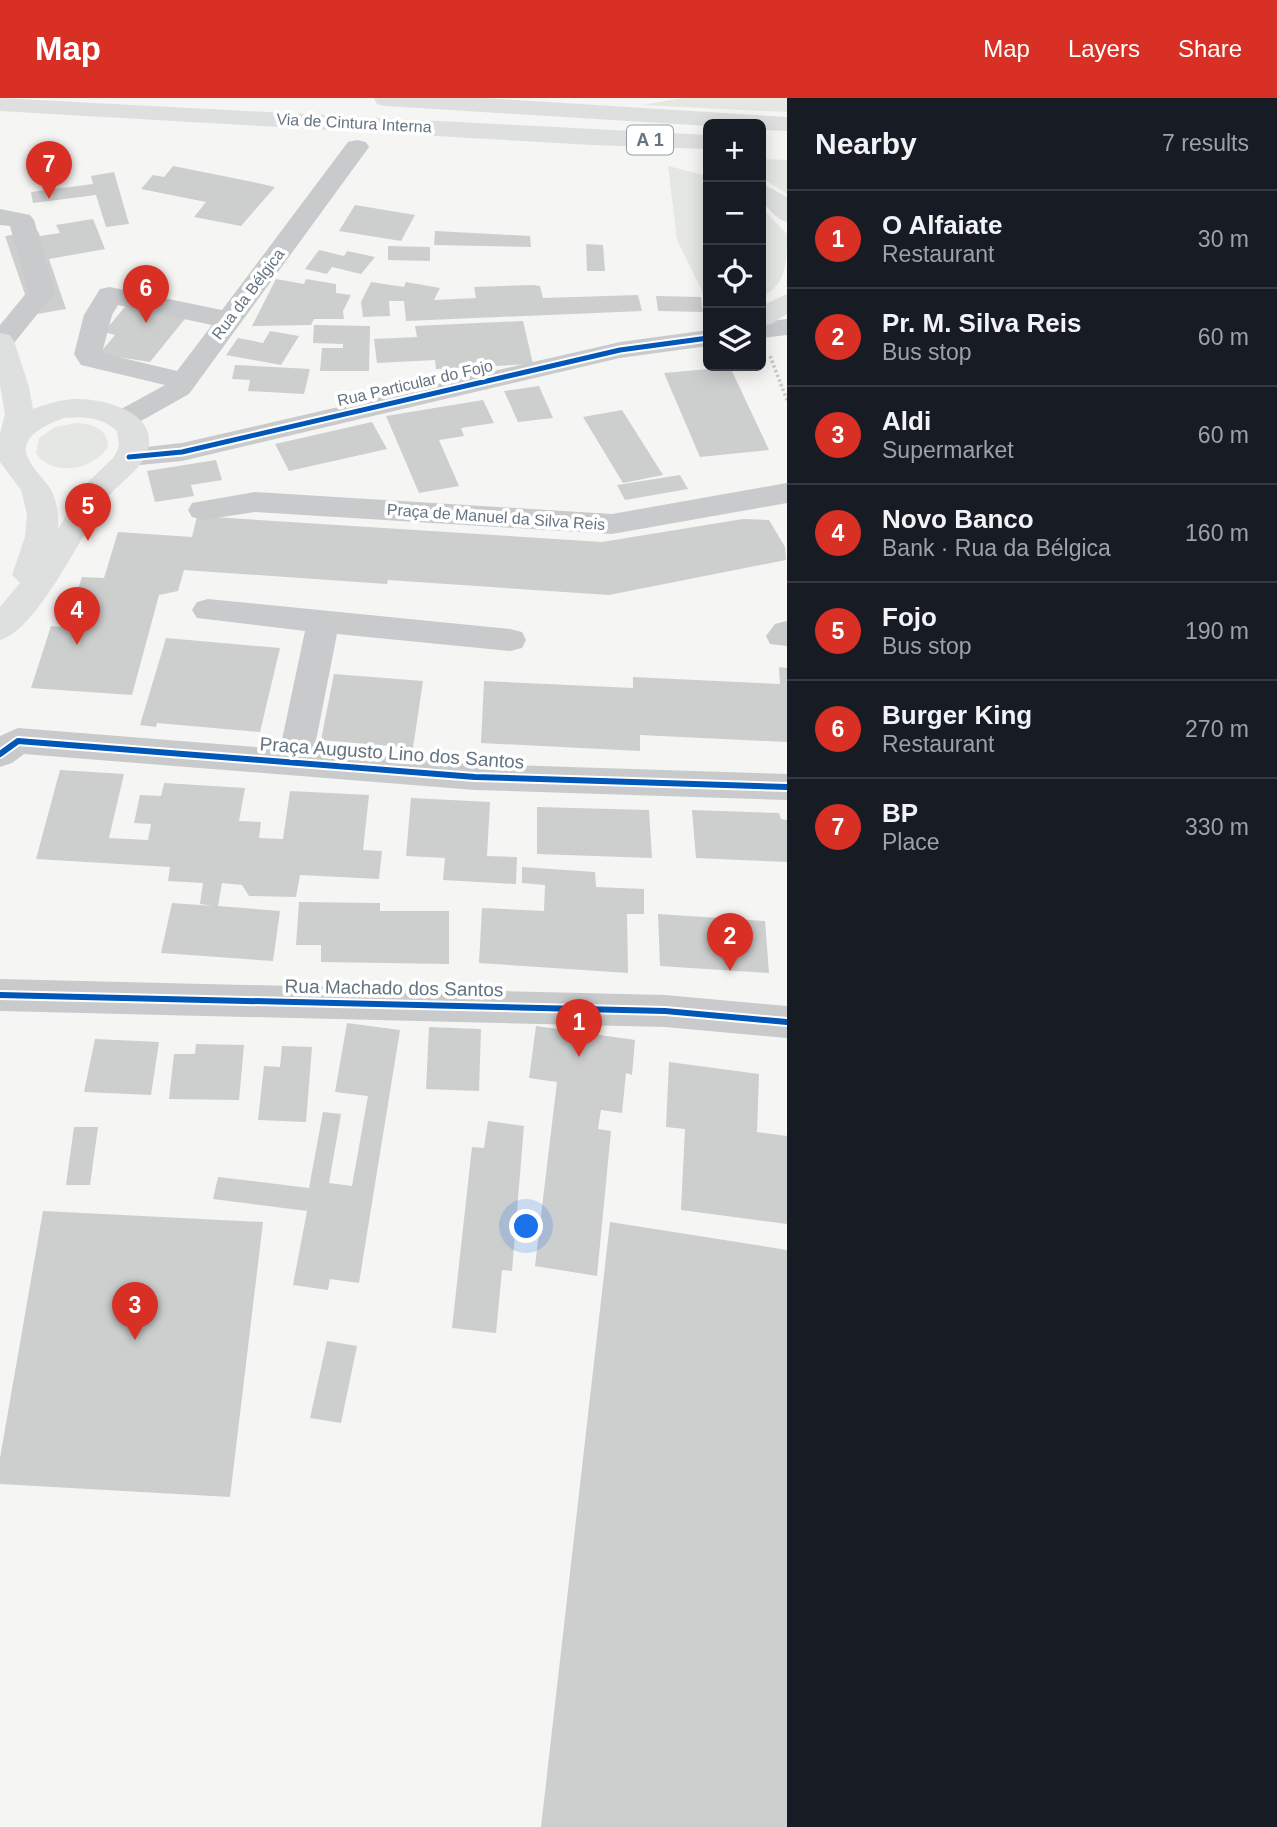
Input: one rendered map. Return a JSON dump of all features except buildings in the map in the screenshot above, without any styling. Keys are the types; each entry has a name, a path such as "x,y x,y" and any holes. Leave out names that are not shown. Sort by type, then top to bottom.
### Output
{"main road":[{"name":"Via de Cintura Interna","path":"365,98 787,124"},
{"path":"507,105 638,98"},
{"name":"Via de Cintura Interna","path":"0,104 592,138 703,142"},
{"path":"592,138 703,163"},
{"path":"766,145 787,146"},
{"path":"766,194 778,202 787,214"},
{"path":"766,315 787,302"},
{"path":"0,341 20,411 12,453 43,505 44,524 40,543 7,621"},
{"path":"7,621 50,568 96,492 124,462 134,444 133,432 122,419 95,409 76,407 33,389 9,370"},
{"path":"12,453 38,416 76,407"},
{"path":"12,453 40,481 65,484 101,477 124,462"}],"street":[{"name":"Rua da Bélgica","path":"122,419 166,397 184,381 357,147"},
{"path":"0,217 21,220 42,292 0,341"},
{"path":"184,381 91,359 88,354 98,315 110,295 229,320"},
{"path":"766,342 787,327"},
{"name":"Rua Particular do Fojo","path":"124,462 182,452 620,350 703,339"},
{"name":"Praça de Manuel da Silva Reis","path":"203,510 255,502 612,524 787,493"},
{"path":"208,610 510,640"},
{"path":"294,764 323,622"},
{"name":"Praça Augusto Lino dos Santos","path":"0,754 18,741 475,777 787,787"},
{"name":"Rua Machado dos Santos","path":"0,995 665,1011 787,1022"}],"path":[{"path":"766,346 787,400"}],"shaded area":[{"path":"683,98 787,98 787,112 642,105"},
{"path":"766,159 787,160 787,194 766,180"},
{"path":"668,166 703,175 703,293 677,240"},
{"path":"766,212 787,234 784,271 766,294"},
{"path":"88,424 102,431 108,446 102,454 94,461 73,468 52,466 43,461 36,453 39,438 55,427"}],"cycle path":[{"path":"129,457 182,452 620,350 703,339"},
{"path":"0,754 18,741 475,777 787,787"},
{"path":"0,995 665,1011 787,1022"}],"place":[{"name":"BP","path":"49,199"},
{"name":"Burger King","path":"146,323"},
{"name":"Fojo","path":"88,541"},
{"name":"Novo Banco","path":"77,645"},
{"name":"Pr. M. Silva Reis","path":"730,971"},
{"name":"O Alfaiate","path":"579,1057"},
{"name":"Aldi","path":"135,1340"}]}
